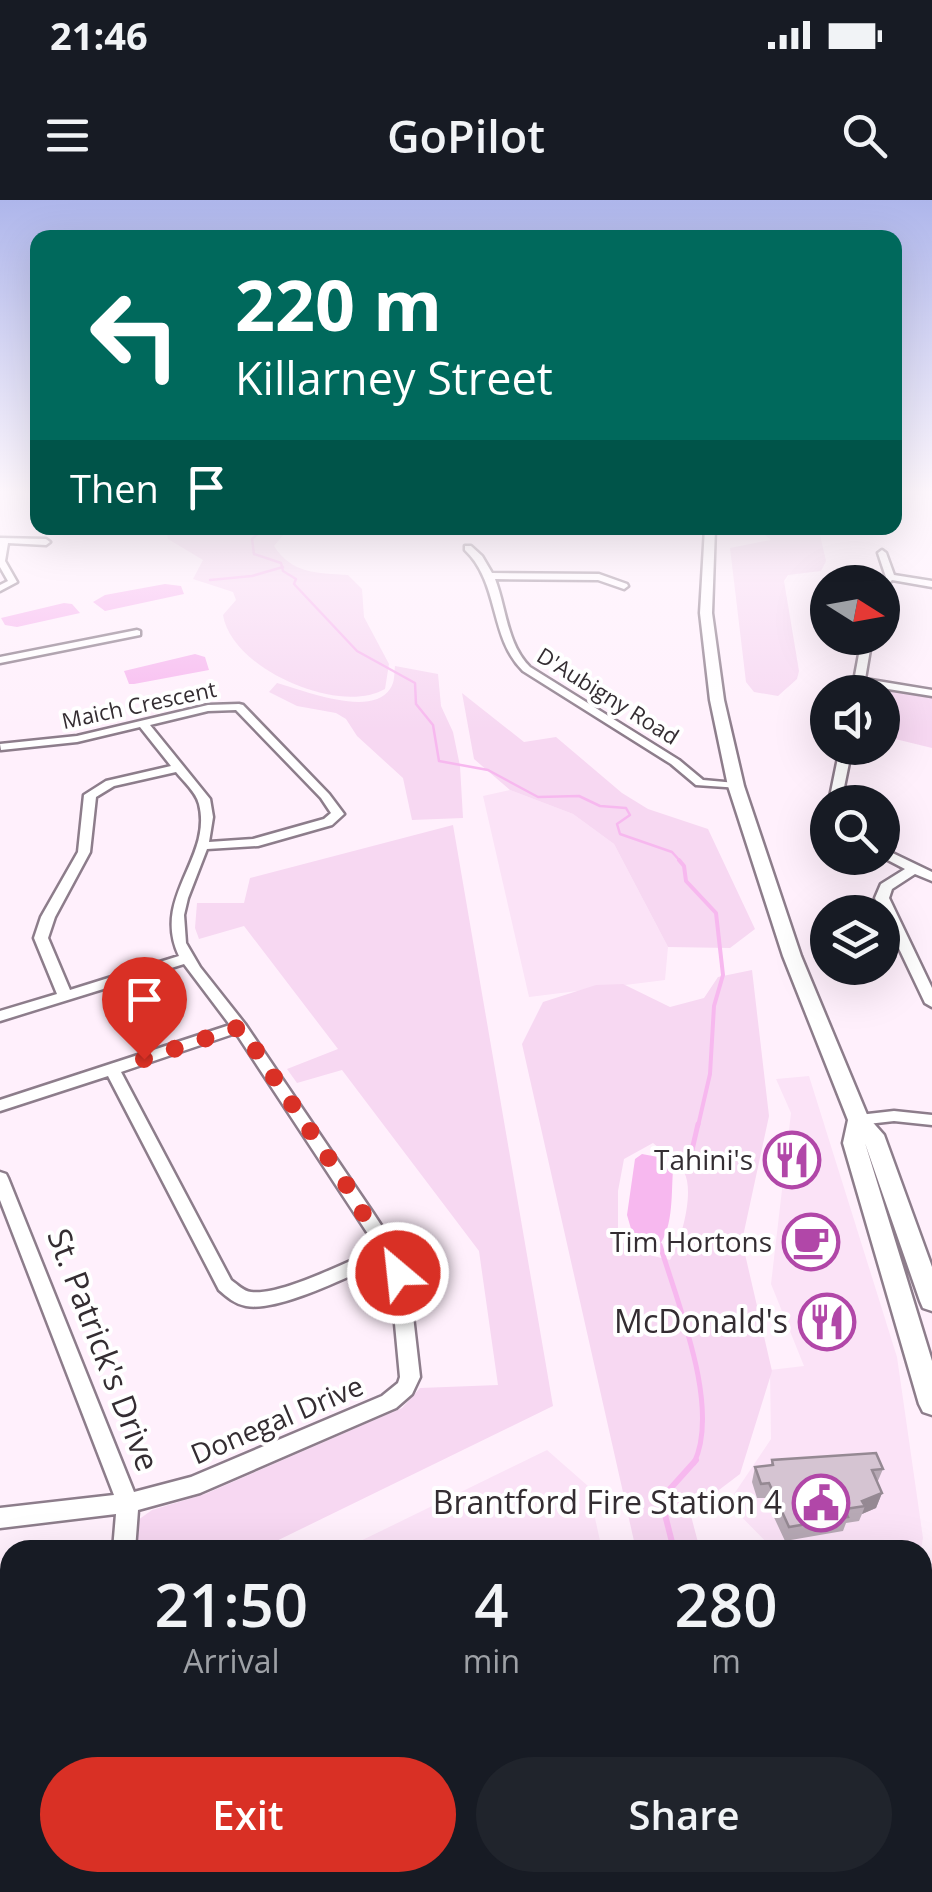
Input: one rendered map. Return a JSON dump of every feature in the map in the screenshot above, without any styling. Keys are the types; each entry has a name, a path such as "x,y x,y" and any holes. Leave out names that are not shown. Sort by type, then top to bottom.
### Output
{"main road":[{"path":"708,572 706,613 717,700 736,786 792,956 858,1120 873,1135 932,1301"},
{"path":"858,1120 854,1142 932,1404"}],"street":[{"path":"0,588 13,582 7,572"},
{"name":"D'Aubigny Road","path":"486,572 519,664 675,762 694,780 736,786"},
{"path":"488,576 599,577 624,586"},
{"path":"900,578 932,584"},
{"path":"0,660 137,633"},
{"path":"900,690 932,693"},
{"name":"Maich Crescent","path":"0,749 52,744 219,706 239,707 326,796 338,814 328,822 254,843 202,846"},
{"name":"Donegal Drive","path":"0,1518 128,1504 213,1480 398,1396 410,1377 400,1281 388,1252 240,1027 187,958 176,933 208,822 204,799 142,724"},
{"path":"0,734 0,749"},
{"path":"65,995 42,938 48,917 84,852 90,795 110,783 178,768"},
{"path":"900,861 932,877"},
{"path":"915,868 886,887 882,898 925,975 932,1003"},
{"path":"0,1016 187,958"},
{"path":"0,1106 240,1027"},
{"path":"112,1070 217,1270 236,1294 245,1299 270,1299 388,1252"},
{"path":"858,1120 894,1116 932,1120"},
{"name":"St. Patrick's Drive","path":"0,1178 128,1504 125,1540"}],"shaded area":[{"path":"197,572 348,575 362,589 364,617 389,664 385,689 365,696 341,696 289,682 265,669 230,635 223,615 236,600 233,592 193,579"},
{"path":"733,572 810,572 788,575 784,581 799,671 797,679 778,696 754,692 746,682"},
{"path":"165,584 181,586 184,594 105,611 93,602 105,595"},
{"path":"72,604 80,613 17,627 5,625 1,618"},
{"path":"195,654 205,657 209,670 134,684 129,684 124,671"},
{"path":"395,666 438,674 441,706 453,732 460,766 463,818 412,820 403,778 357,736 346,719 336,713 297,706 269,692 277,683 319,696 368,701 390,689"},
{"path":"900,691 932,697 932,748 900,740"},
{"path":"462,693 524,742 556,737 622,793 648,809 708,829 755,929 730,948 668,947 614,844 573,814 510,790 474,759"},
{"path":"510,790 573,814 614,844 668,947 665,980 529,997 483,796"},
{"path":"453,825 553,1406 278,1540 136,1540 138,1520 152,1510 205,1494 402,1408 420,1388 498,1385 479,1251 342,1070 297,1083 287,1069 338,1049 244,926 199,939 195,928 197,903 244,903 250,878"},
{"path":"752,970 769,1116 742,1241 772,1371 740,1474 690,1512 697,1540 634,1540 522,1044 543,1002 596,985 623,984 670,1007 704,998 718,977","holes":["653,1143 678,1164 688,1192 685,1217 670,1260 632,1251 618,1238 618,1191 624,1159"]},
{"path":"809,1076 897,1357 923,1540 764,1540 728,1503 771,1439 770,1370 804,1366 771,1284 791,1113 776,1079"},
{"path":"642,1154 663,1158 673,1170 669,1224 655,1250 636,1246 627,1215 635,1159"},
{"path":"547,1450 588,1486 600,1540 362,1540"}],"building":[{"name":"Brantford Fire Station 4","path":"876,1453 883,1469 872,1470 882,1493 862,1501 865,1506 845,1509 848,1517 789,1527 769,1483 761,1484 755,1467 773,1465 772,1460"}],"waterway":[{"path":"210,580 266,572"},
{"path":"285,572 296,579 294,584 357,651 415,683 416,704 433,725 439,761 488,770 538,797 579,796 600,806 626,808 630,815 617,824 620,834 672,852 681,862"},
{"path":"679,860 686,881 716,913 723,975 714,1006 710,1074 698,1126"},
{"path":"671,1166 689,1163 698,1124"},
{"path":"660,1245 700,1384 701,1440 694,1462"},
{"path":"671,1540 661,1499 694,1462"}],"place":[{"name":"Tahini's","path":"792,1160"},
{"name":"Tim Hortons","path":"811,1242"},
{"name":"McDonald's","path":"827,1322"},
{"name":"Brantford Fire Station 4","path":"821,1503"}],"route":[{"path":"144,1059 240,1027 344,1181 398,1273"}]}
